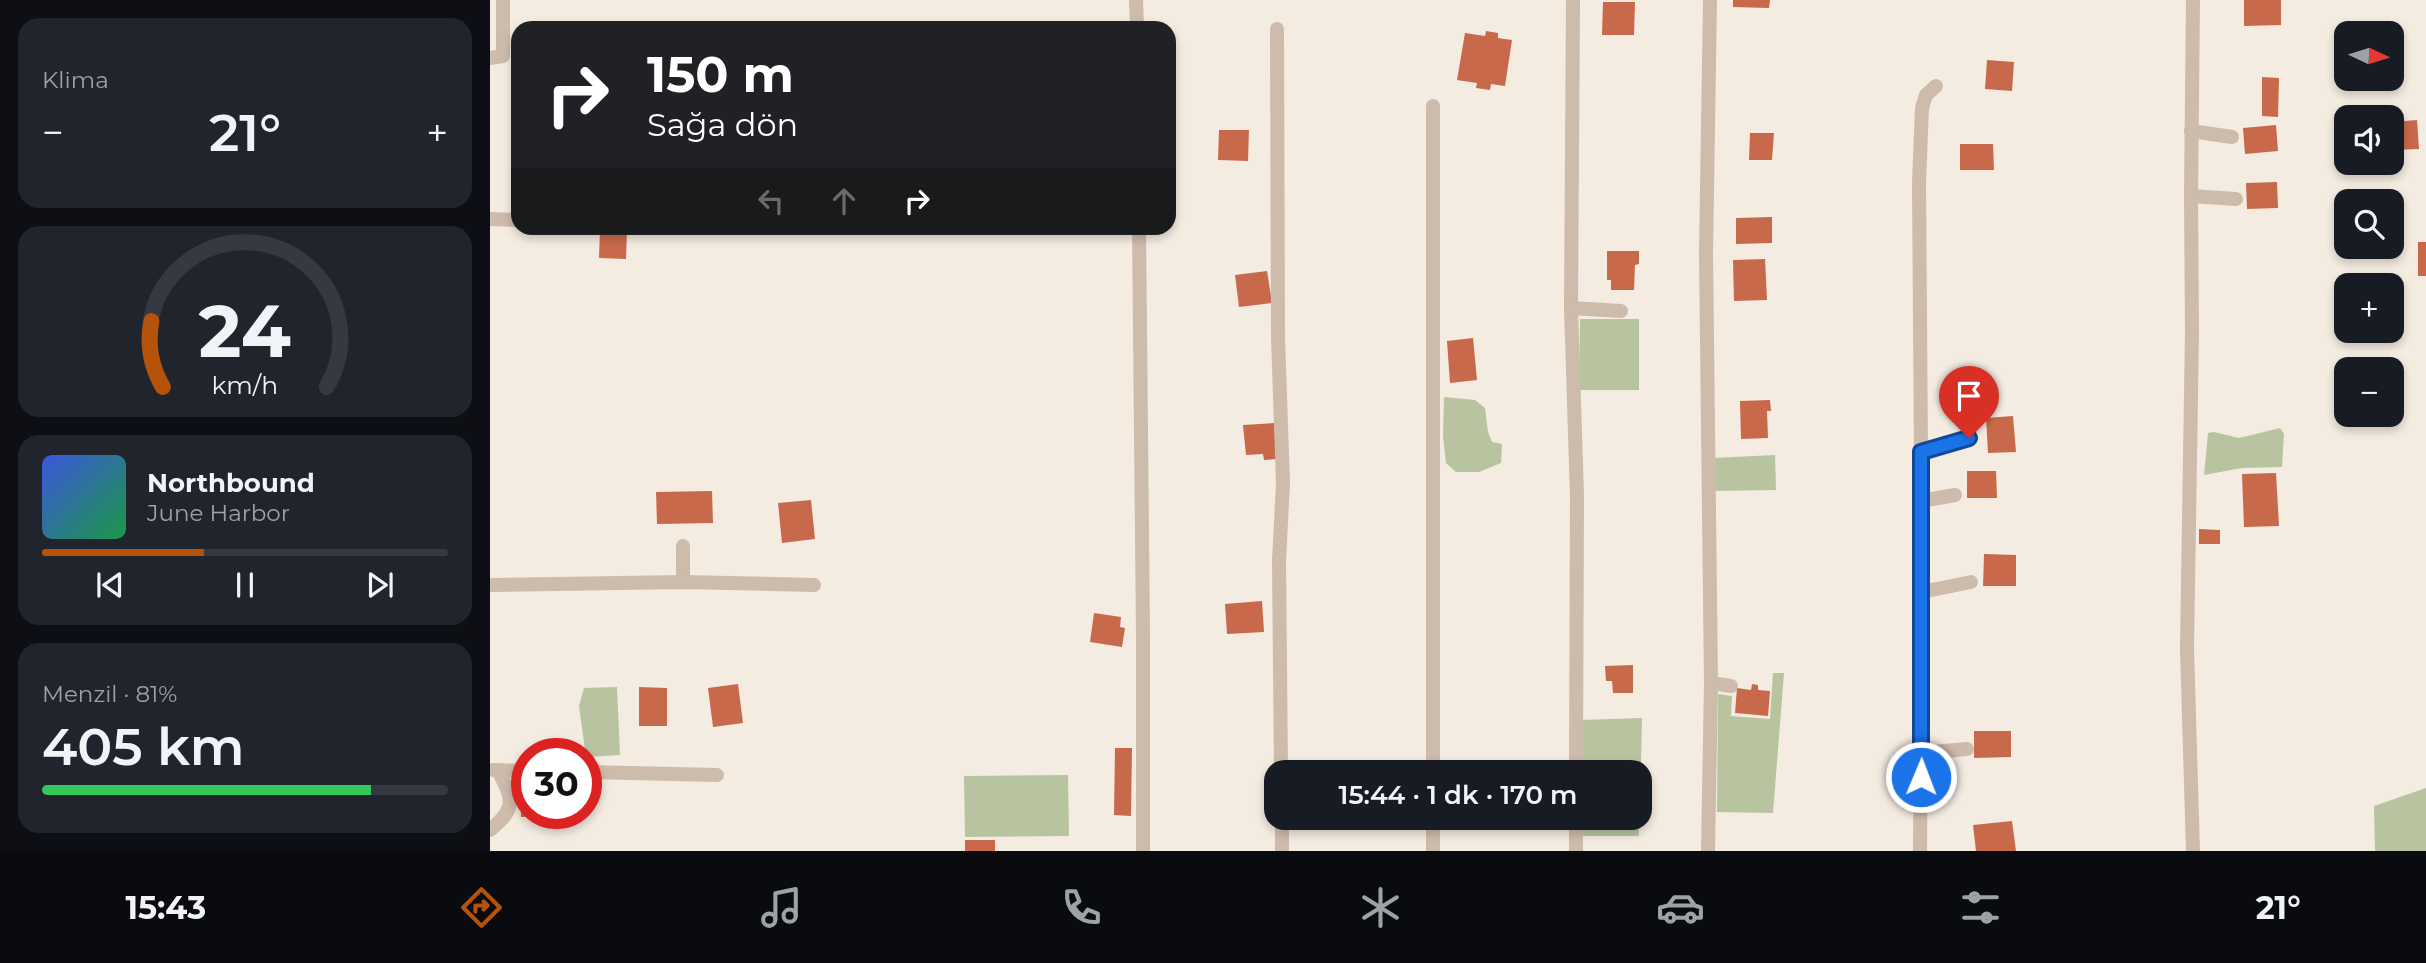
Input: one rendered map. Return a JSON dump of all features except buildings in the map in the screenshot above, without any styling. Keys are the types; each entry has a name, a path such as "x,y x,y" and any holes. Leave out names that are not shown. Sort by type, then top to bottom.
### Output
{"street":[{"path":"1136,0 1137,21"},
{"path":"1573,0 1571,308 1577,496 1576,760"},
{"path":"1708,851 1711,683 1706,253 1710,0"},
{"path":"2193,0 2187,649 2193,851"},
{"path":"496,57 502,1"},
{"path":"1276,29 1278,338 1283,483 1279,561 1281,760"},
{"path":"1920,851 1920,136 1926,95 1936,86"},
{"path":"1433,106 1433,760"},
{"path":"2191,131 2232,137"},
{"path":"2191,196 2236,200"},
{"path":"490,219 511,220"},
{"path":"1139,235 1143,851"},
{"path":"1571,308 1621,311"},
{"path":"1921,452 1969,438"},
{"path":"1921,501 1955,495"},
{"path":"683,546 684,582"},
{"path":"490,585 684,582 814,585"},
{"path":"1922,592 1971,582"},
{"path":"1711,683 1731,686"},
{"path":"1921,753 1967,749"},
{"path":"490,830 506,817 511,807 509,793 494,770"},
{"path":"602,772 717,775"},
{"path":"1282,830 1282,851"},
{"path":"1433,830 1433,851"},
{"path":"1576,830 1576,851"}],"green space":[{"path":"1580,319 1639,319 1639,390 1579,390"},
{"path":"1444,397 1475,400 1485,408 1492,442 1502,444 1501,463 1479,472 1456,472 1446,463 1443,437"},
{"path":"2280,428 2284,434 2282,467 2242,468 2204,475 2208,433 2239,438"},
{"path":"1775,455 1776,490 1713,491 1713,458"},
{"path":"1773,673 1784,673 1773,813 1717,812 1718,694 1732,696 1731,716 1770,719"},
{"path":"617,687 620,755 602,756 602,738 583,738 579,706 584,688"},
{"path":"1642,718 1641,760 1581,760 1580,720"},
{"path":"1068,775 1069,836 965,837 964,776"},
{"path":"2426,788 2426,851 2375,851 2374,806"},
{"path":"1583,830 1639,830 1639,836 1583,836"}],"route":[{"path":"1921,777 1921,452 1969,438"}]}
